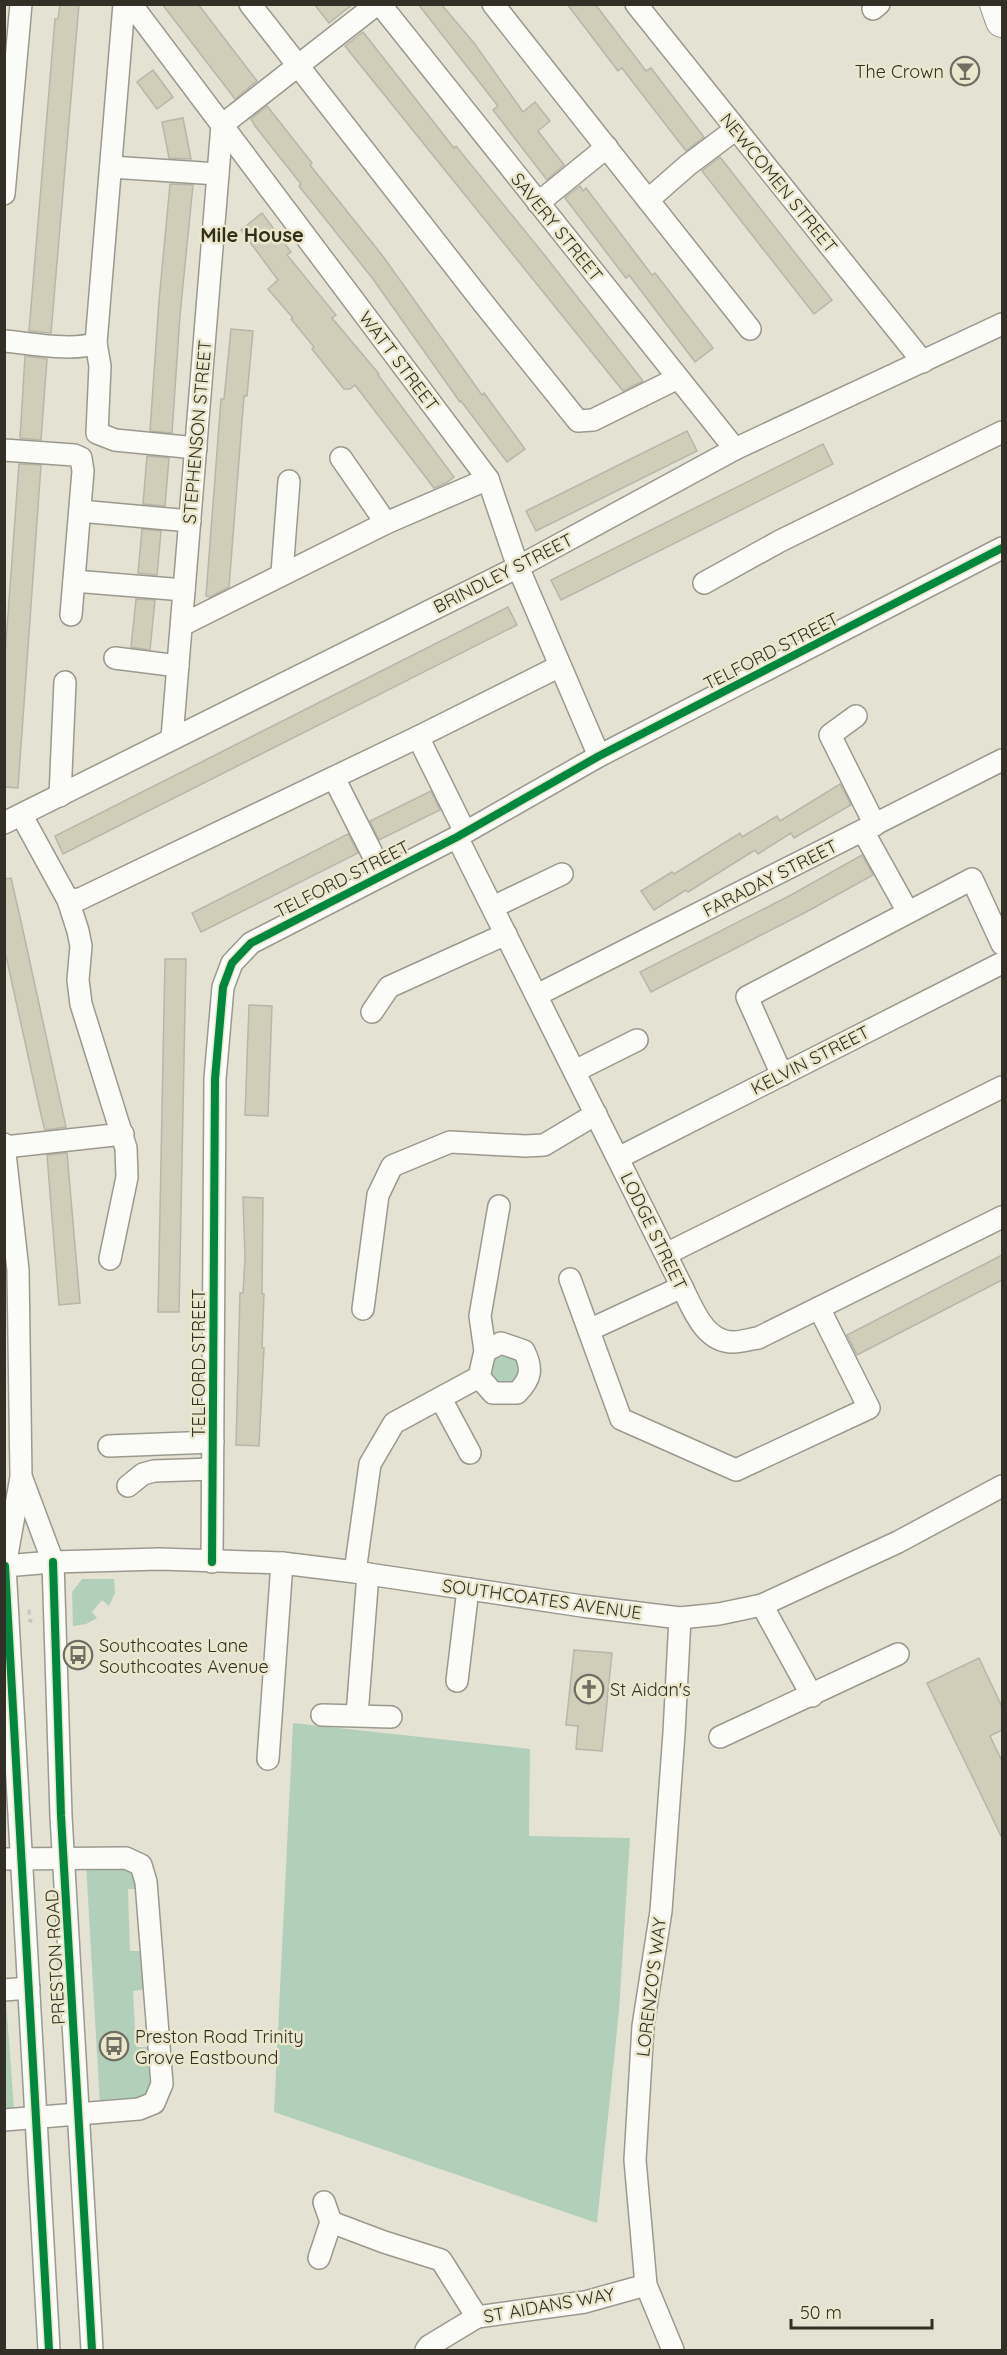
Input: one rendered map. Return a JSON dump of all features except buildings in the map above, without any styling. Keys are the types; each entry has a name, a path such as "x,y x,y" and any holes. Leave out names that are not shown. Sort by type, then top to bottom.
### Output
{"highway":[{"path":"996,4 1002,21"}],"street":[{"path":"4,194 21,4"},
{"path":"124,4 96,343 100,366 97,433 115,440 196,448"},
{"name":"WATT STREET","path":"131,4 488,479 518,567 599,756"},
{"path":"250,4 578,421 593,420 678,378"},
{"path":"222,125 378,4"},
{"name":"SAVERY STREET","path":"378,4 735,449"},
{"path":"493,4 750,329"},
{"name":"NEWCOMEN STREET","path":"636,4 922,362"},
{"name":"STEPHENSON STREET","path":"172,738 222,125"},
{"path":"648,200 688,165 736,129"},
{"path":"538,203 607,147"},
{"path":"111,167 218,174"},
{"name":"BRINDLEY STREET","path":"13,820 172,738 518,567 735,449 1002,324"},
{"path":"4,341 75,346 96,343"},
{"path":"704,583 780,541 1002,432"},
{"path":"4,450 74,455 81,458 83,471 72,615"},
{"path":"341,458 386,523"},
{"path":"182,626 282,573 386,523 488,479"},
{"path":"282,573 289,481"},
{"path":"80,511 190,521"},
{"name":"TELFORD STREET","path":"212,1562 215,1079 223,987 232,963 251,943 461,834 599,756 1002,548"},
{"path":"74,581 184,590"},
{"path":"115,658 178,666"},
{"path":"68,900 90,895 560,666"},
{"path":"60,796 65,682"},
{"path":"856,716 830,735 869,828 908,912"},
{"name":"LODGE STREET","path":"418,737 493,908 682,1287 712,1337 732,1342 758,1338 1002,1217"},
{"name":"FARADAY STREET","path":"537,995 1002,760"},
{"path":"334,778 383,875"},
{"path":"13,820 68,900 81,946 78,980 81,1004 123,1134 127,1178 110,1259"},
{"path":"493,908 562,874"},
{"path":"782,1075 747,997 972,879 1002,944"},
{"path":"372,1012 389,987 506,934"},
{"name":"KELVIN STREET","path":"618,1158 1002,963"},
{"path":"574,1071 637,1040"},
{"path":"666,1254 1002,1087"},
{"path":"363,1309 378,1195 393,1166 450,1142 544,1145 596,1114"},
{"path":"21,1477 18,1270 5,1155 123,1134"},
{"path":"357,1715 361,1573 370,1464 394,1424 479,1377 485,1351 480,1316 499,1206"},
{"path":"570,1279 621,1419 736,1470 869,1408 819,1308"},
{"path":"589,1330 682,1287"},
{"path":"479,1377 493,1393 517,1393 527,1384 531,1364 524,1351 501,1343 485,1351"},
{"path":"441,1399 470,1453"},
{"path":"109,1446 213,1442"},
{"path":"128,1486 142,1474 154,1471 213,1469"},
{"name":"PRESTON ROAD","path":"21,1477 53,1562 64,1859 92,2350"},
{"name":"PRESTON ROAD","path":"21,1477 5,1566 13,1859 29,1988 49,2350"},
{"name":"SOUTHCOATES AVENUE","path":"5,1566 53,1562 160,1559 282,1563 680,1618 718,1614 762,1605 898,1542 1002,1486"},
{"path":"268,1759 282,1563"},
{"path":"457,1681 468,1589"},
{"path":"762,1605 812,1696"},
{"name":"LORENZO'S WAY","path":"673,2350 646,2285 635,2160 643,2026 661,1911 680,1618"},
{"path":"720,1737 898,1654"},
{"path":"322,1715 391,1717"},
{"path":"4,2120 139,2109 154,2103 162,2084 146,1882 141,1865 126,1858 13,1859"},
{"path":"4,1990 29,1988"},
{"path":"319,2258 331,2222 324,2202"},
{"path":"331,2222 441,2260 477,2317"},
{"name":"ST AIDANS WAY","path":"426,2350 477,2317 585,2302 646,2285"}],"path":[{"path":"8,1613 29,1611 30,1621 55,1619"}],"green space":[{"path":"497,1351 518,1356 521,1371 512,1382 505,1384 491,1379 488,1360"},
{"path":"82,1579 114,1579 115,1593 109,1606 102,1600 92,1612 97,1618 86,1624 73,1626 72,1592"},
{"path":"293,1723 530,1749 529,1836 630,1838 619,2011 597,2223 274,2112"},
{"path":"86,1864 137,1867 136,1889 128,1889 130,1951 146,1954 149,1982 141,1990 133,1991 136,2047 149,2047 152,2084 151,2095 141,2100 100,2105"},
{"path":"4,2001 6,2001 14,2109 5,2110"}],"cycle path":[{"path":"212,1562 215,1079 223,987 232,963 251,943 457,837 599,756 1002,548"},
{"path":"53,1562 61,1816 92,2350"},
{"path":"5,1566 49,2350"}],"place":[{"name":"The Crown","path":"965,71"},
{"name":"Southcoates Lane Southcoates Avenue","path":"78,1655"},
{"name":"St Aidan's","path":"589,1689"},
{"name":"Preston Road Trinity Grove Eastbound","path":"114,2046"}],"district":[{"name":"Mile House","path":"252,234"}]}
